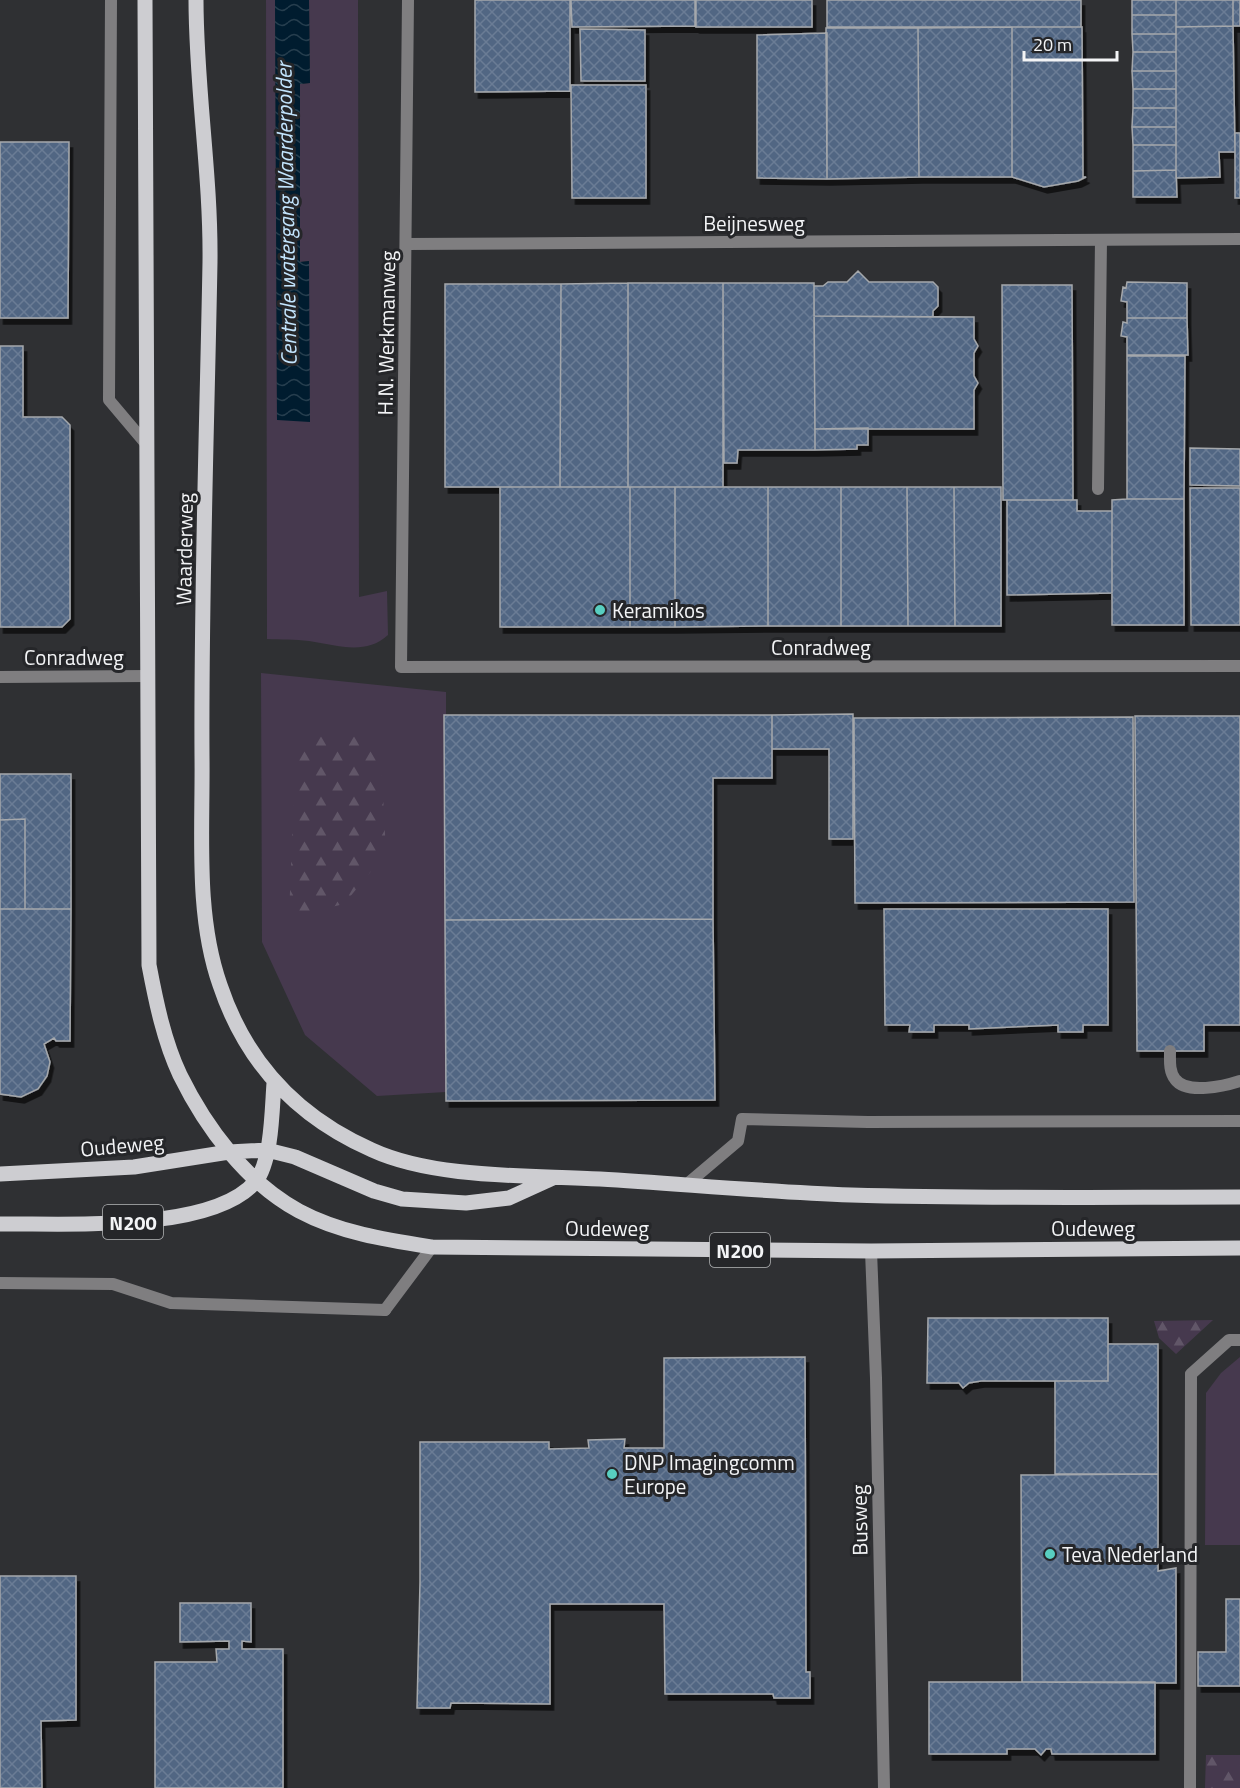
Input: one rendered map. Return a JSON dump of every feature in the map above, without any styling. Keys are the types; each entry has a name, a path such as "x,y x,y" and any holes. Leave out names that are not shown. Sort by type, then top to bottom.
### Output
{"main road":[{"name":"Waarderweg","path":"145,0 149,965 156,1002 179,1074 229,1152 256,1180"},
{"name":"Waarderweg","path":"196,0 196,44 210,243 202,709 204,884 213,962 221,988 247,1041 274,1083"},
{"path":"256,1180 267,1150 274,1083"},
{"name":"Oudeweg","path":"274,1083 286,1096 333,1129 389,1157 416,1165 507,1175 556,1176 848,1195 1240,1197"},
{"name":"Oudeweg","path":"0,1174 134,1167 229,1152 267,1150 295,1157 374,1191 402,1199 432,1203 496,1201 556,1176"},
{"name":"Oudeweg","path":"256,1180 300,1211 330,1224 362,1234 432,1247 871,1251 1240,1248"},
{"name":"N200","path":"0,1224 102,1223 169,1218 228,1201 256,1180"}],"street":[{"path":"111,0 109,400 147,445"},
{"name":"H.N. Werkmanweg","path":"401,667 408,0"},
{"name":"Beijnesweg","path":"406,244 1240,239"},
{"path":"1098,489 1101,240"},
{"name":"Conradweg","path":"401,667 1240,666"},
{"name":"Conradweg","path":"0,677 148,676"},
{"path":"1170,1051 1170,1071 1174,1078 1185,1087 1224,1087 1240,1081"},
{"path":"686,1185 738,1141 742,1119 891,1122 1240,1120"},
{"path":"0,1283 113,1284 171,1303 385,1310 432,1247"},
{"name":"Busweg","path":"871,1251 876,1378 884,1788"},
{"path":"1190,1788 1191,1374 1229,1340 1240,1340"}],"green space":[{"path":"266,0 275,0 277,420 309,261 300,262 300,84 310,83 309,0 358,0 359,597 387,591 388,635 370,645 360,647 304,640 267,639"},
{"path":"261,673 446,692 446,1092 377,1096 305,1035 262,942"},
{"path":"380,736 386,853 344,904 289,917 296,737"},
{"path":"1213,1320 1176,1354 1159,1338 1154,1321"},
{"path":"1240,1357 1240,1545 1205,1545 1206,1393 1221,1373"},
{"path":"1206,1755 1240,1755 1240,1788 1205,1788"}],"water":[{"name":"Centrale watergang Waarderpolder","path":"275,0 309,0 310,83 300,84 300,262 309,261 310,422 277,420"}],"building":[{"path":"475,0 570,0 570,91 475,92"},
{"path":"571,0 695,0 695,26 572,27"},
{"path":"696,0 812,0 812,27 696,27"},
{"path":"827,0 1081,0 1081,27 827,27"},
{"path":"1132,0 1176,0 1176,15 1132,15"},
{"path":"1176,0 1233,0 1233,26 1176,27"},
{"path":"1233,0 1240,0 1240,26 1233,26"},
{"path":"1132,15 1176,15 1176,34 1132,34"},
{"path":"1233,26 1235,152 1219,152 1220,177 1176,178 1176,27"},
{"path":"1012,27 1082,27 1083,177 1086,177 1078,181 1044,187 1012,177"},
{"path":"1012,27 1012,177 919,177 918,28"},
{"path":"826,28 918,28 919,177 827,179"},
{"path":"580,29 645,30 645,81 581,81"},
{"path":"827,33 827,179 757,178 757,35"},
{"path":"1132,34 1176,34 1176,52 1133,52"},
{"path":"1133,52 1176,52 1176,71 1132,71"},
{"path":"1132,71 1176,71 1176,89 1133,89"},
{"path":"571,85 646,85 646,198 572,198"},
{"path":"1133,89 1176,89 1176,108 1133,108"},
{"path":"1133,108 1176,108 1176,127 1132,127"},
{"path":"1132,127 1176,127 1176,145 1133,145"},
{"path":"1235,133 1240,133 1240,198 1235,198"},
{"path":"0,142 69,142 68,318 0,318"},
{"path":"1133,145 1176,145 1176,170 1133,171"},
{"path":"1176,170 1177,197 1133,197 1133,171"},
{"path":"858,271 869,282 933,282 938,287 938,306 933,311 933,317 814,316 814,286 823,286 828,282 847,282"},
{"path":"1127,282 1187,283 1187,318 1127,318 1127,302 1121,301 1123,287 1126,288"},
{"path":"628,283 628,487 560,487 561,284"},
{"path":"628,283 723,283 723,487 628,487"},
{"path":"723,283 814,283 815,450 738,450 737,463 724,463"},
{"path":"445,284 561,284 560,487 445,487"},
{"path":"1002,285 1072,285 1073,500 1003,500"},
{"path":"814,316 974,317 974,339 978,346 974,353 974,376 978,383 974,390 974,429 815,429"},
{"path":"1127,318 1187,318 1188,355 1127,355 1127,337 1121,336 1123,322 1127,323"},
{"path":"0,346 23,346 23,417 62,417 70,425 70,619 62,627 0,627"},
{"path":"1127,356 1185,356 1184,499 1127,499"},
{"path":"868,428 868,445 857,445 857,449 815,450 815,429"},
{"path":"1190,448 1240,449 1240,486 1190,485"},
{"path":"500,487 630,487 630,627 500,627"},
{"path":"630,487 675,487 675,627 630,627"},
{"path":"675,487 768,487 768,626 675,627"},
{"path":"768,487 841,487 841,626 768,626"},
{"path":"841,487 907,487 908,626 841,626"},
{"path":"907,487 954,487 955,626 908,626"},
{"path":"954,487 1001,487 1001,626 955,626"},
{"path":"1190,488 1240,488 1240,625 1191,625"},
{"path":"1184,499 1184,625 1112,625 1112,500"},
{"path":"1007,500 1077,500 1077,511 1112,511 1112,593 1007,595"},
{"path":"853,714 853,839 829,839 829,749 772,749 772,715"},
{"path":"444,715 772,715 772,778 713,778 713,919 445,920"},
{"path":"1135,716 1240,716 1240,1025 1204,1025 1204,1051 1137,1051"},
{"path":"1133,717 1134,902 855,903 854,718"},
{"path":"0,774 71,774 71,909 25,909 25,819 0,820"},
{"path":"25,819 25,909 0,909 0,820"},
{"path":"0,909 71,909 70,1041 56,1041 54,1038 44,1044 50,1062 47,1076 38,1089 21,1097 0,1094"},
{"path":"884,909 1108,909 1108,1025 1083,1025 1083,1032 1058,1032 1058,1025 969,1029 969,1025 934,1025 934,1032 909,1032 910,1025 885,1025"},
{"path":"713,919 715,1100 446,1101 445,920"},
{"path":"928,1318 1108,1318 1108,1381 981,1381 969,1383 963,1388 959,1383 927,1383"},
{"path":"1108,1344 1158,1344 1158,1474 1055,1474 1055,1381 1108,1381"},
{"path":"805,1357 806,1672 810,1672 810,1698 774,1698 773,1694 665,1694 664,1604 550,1604 550,1704 451,1703 450,1708 417,1708 420,1442 549,1442 549,1449 589,1448 588,1440 625,1439 624,1448 664,1448 664,1358"},
{"path":"1158,1474 1158,1571 1176,1568 1176,1683 1022,1682 1021,1475"},
{"path":"0,1576 76,1576 76,1720 41,1721 42,1788 0,1788"},
{"path":"1226,1599 1240,1599 1240,1686 1198,1686 1198,1652 1226,1652"},
{"path":"180,1603 251,1603 251,1642 242,1641 242,1649 283,1649 283,1788 155,1788 155,1662 217,1662 216,1649 229,1649 229,1641 180,1642"},
{"path":"929,1682 1155,1682 1155,1754 1052,1754 1051,1749 1046,1749 1041,1755 1035,1749 1007,1749 1007,1754 929,1754"}],"place":[{"name":"Keramikos","path":"600,610"},
{"name":"DNP Imagingcomm Europe","path":"612,1474"},
{"name":"Teva Nederland","path":"1050,1554"}]}
